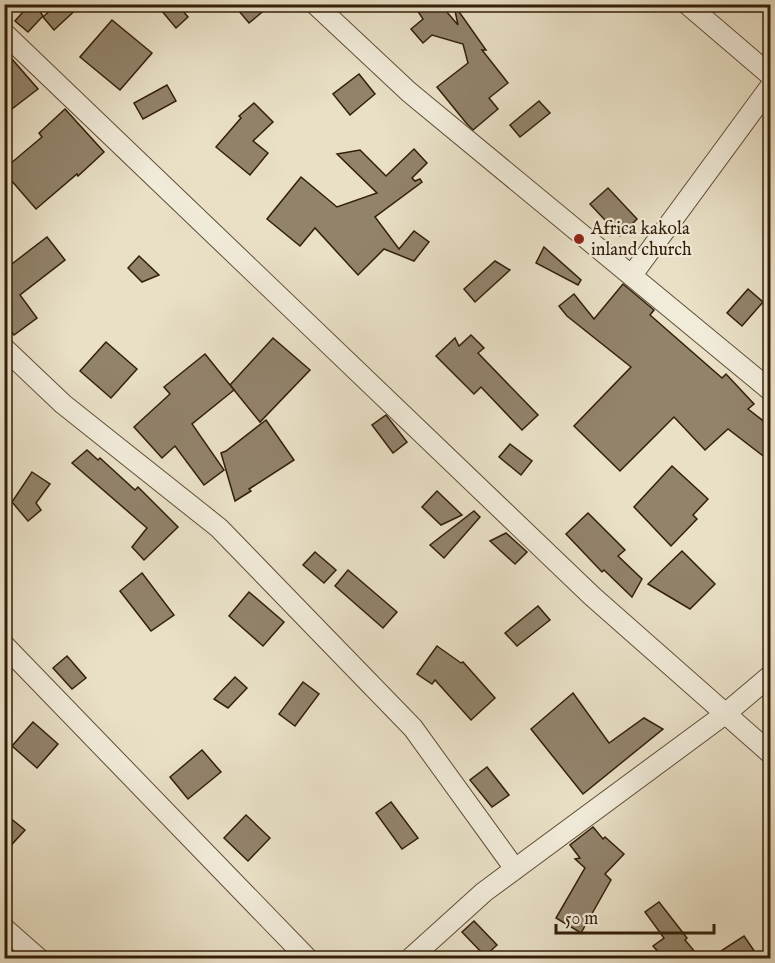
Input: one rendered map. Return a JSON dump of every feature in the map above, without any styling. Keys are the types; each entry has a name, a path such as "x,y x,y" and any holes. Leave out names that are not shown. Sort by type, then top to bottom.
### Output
{"street":[{"path":"315,4 409,92 771,390"},
{"path":"687,4 771,75"},
{"path":"4,33 592,596 771,753"},
{"path":"632,275 771,87"},
{"path":"4,348 63,404 219,528 413,728 515,869"},
{"path":"4,645 307,958"},
{"path":"411,958 484,892 724,714 771,676"},
{"path":"4,928 38,958"}],"building":[{"path":"30,4 35,4 43,16 28,32 15,21"},
{"path":"57,4 82,4 54,30 43,17"},
{"path":"156,4 177,4 188,17 176,28"},
{"path":"233,4 272,4 249,23"},
{"path":"413,4 440,4 458,25 455,6 486,50 482,50 508,83 489,98 498,109 473,130 437,87 468,63 463,44 432,35 423,43 411,29 423,19"},
{"path":"112,20 152,53 120,90 80,57"},
{"path":"4,50 38,89 4,115"},
{"path":"359,74 375,94 350,115 333,94"},
{"path":"167,85 176,101 143,119 134,103"},
{"path":"539,101 550,113 520,137 510,125"},
{"path":"254,103 273,122 253,141 268,153 250,175 216,147 241,118 239,116"},
{"path":"65,109 104,152 36,209 4,172 4,169 42,137 39,133"},
{"path":"414,149 427,163 412,178 415,181 420,179 422,182 375,217 399,249 414,231 429,242 414,261 384,249 358,275 315,228 300,246 267,219 301,177 337,207 377,193 337,154 360,150 386,176"},
{"path":"608,188 637,219 620,236 590,204"},
{"path":"47,237 65,260 20,295 37,318 14,335 4,323 4,270"},
{"path":"544,247 581,280 578,285 536,263"},
{"path":"139,256 159,275 142,282 128,268"},
{"path":"495,261 510,270 475,302 464,289"},
{"path":"623,284 654,310 650,315 722,378 726,374 754,404 748,409 771,427 771,462 728,429 705,450 674,417 620,471 574,426 631,367 567,316 559,306 574,294 594,319"},
{"path":"748,289 763,302 742,326 727,313"},
{"path":"471,335 484,348 478,353 538,415 522,430 481,387 474,394 436,356 455,338 459,346"},
{"path":"273,338 310,370 260,422 230,385"},
{"path":"106,342 137,369 111,398 80,371"},
{"path":"205,354 234,390 192,424 224,470 204,485 175,446 162,458 134,427 170,394 164,387"},
{"path":"386,415 407,442 393,453 372,425"},
{"path":"266,420 294,460 249,489 251,491 235,501 221,453"},
{"path":"510,444 532,461 521,475 499,457"},
{"path":"87,450 98,460 100,458 135,490 138,487 178,527 144,560 132,547 147,528 72,463"},
{"path":"672,466 708,499 693,515 697,519 671,546 634,507"},
{"path":"32,472 50,484 36,503 41,510 28,521 12,502"},
{"path":"437,491 462,515 441,525 422,507"},
{"path":"474,511 480,517 444,558 430,545"},
{"path":"588,513 625,550 618,556 642,579 632,597 604,570 602,572 566,534"},
{"path":"506,533 527,552 515,564 490,541"},
{"path":"682,551 715,584 690,609 648,584"},
{"path":"315,552 336,570 324,583 303,565"},
{"path":"348,570 397,612 383,628 335,586"},
{"path":"142,573 174,615 151,631 120,591"},
{"path":"249,592 284,622 263,646 229,616"},
{"path":"538,606 550,620 517,646 505,633"},
{"path":"437,646 461,663 463,662 495,698 471,720 435,680 432,684 417,674"},
{"path":"67,656 86,678 72,689 53,668"},
{"path":"235,677 247,688 228,708 214,699"},
{"path":"303,682 319,694 295,726 279,714"},
{"path":"573,693 609,743 644,718 663,729 583,794 531,729"},
{"path":"33,722 58,744 37,768 12,746"},
{"path":"202,750 221,772 188,799 170,777"},
{"path":"487,767 509,795 492,807 470,780"},
{"path":"391,802 418,838 402,849 376,813"},
{"path":"4,813 25,830 4,853"},
{"path":"246,815 270,838 248,861 224,838"},
{"path":"593,827 603,839 605,837 624,854 605,874 611,880 581,933 556,918 585,868 575,859 580,858 570,845"},
{"path":"659,902 700,958 664,958 653,946 664,938 645,912"},
{"path":"474,921 497,945 485,956 462,932"},
{"path":"744,936 759,958 710,958"}],"place":[{"name":"Africa kakola inland church","path":"579,239"}]}
